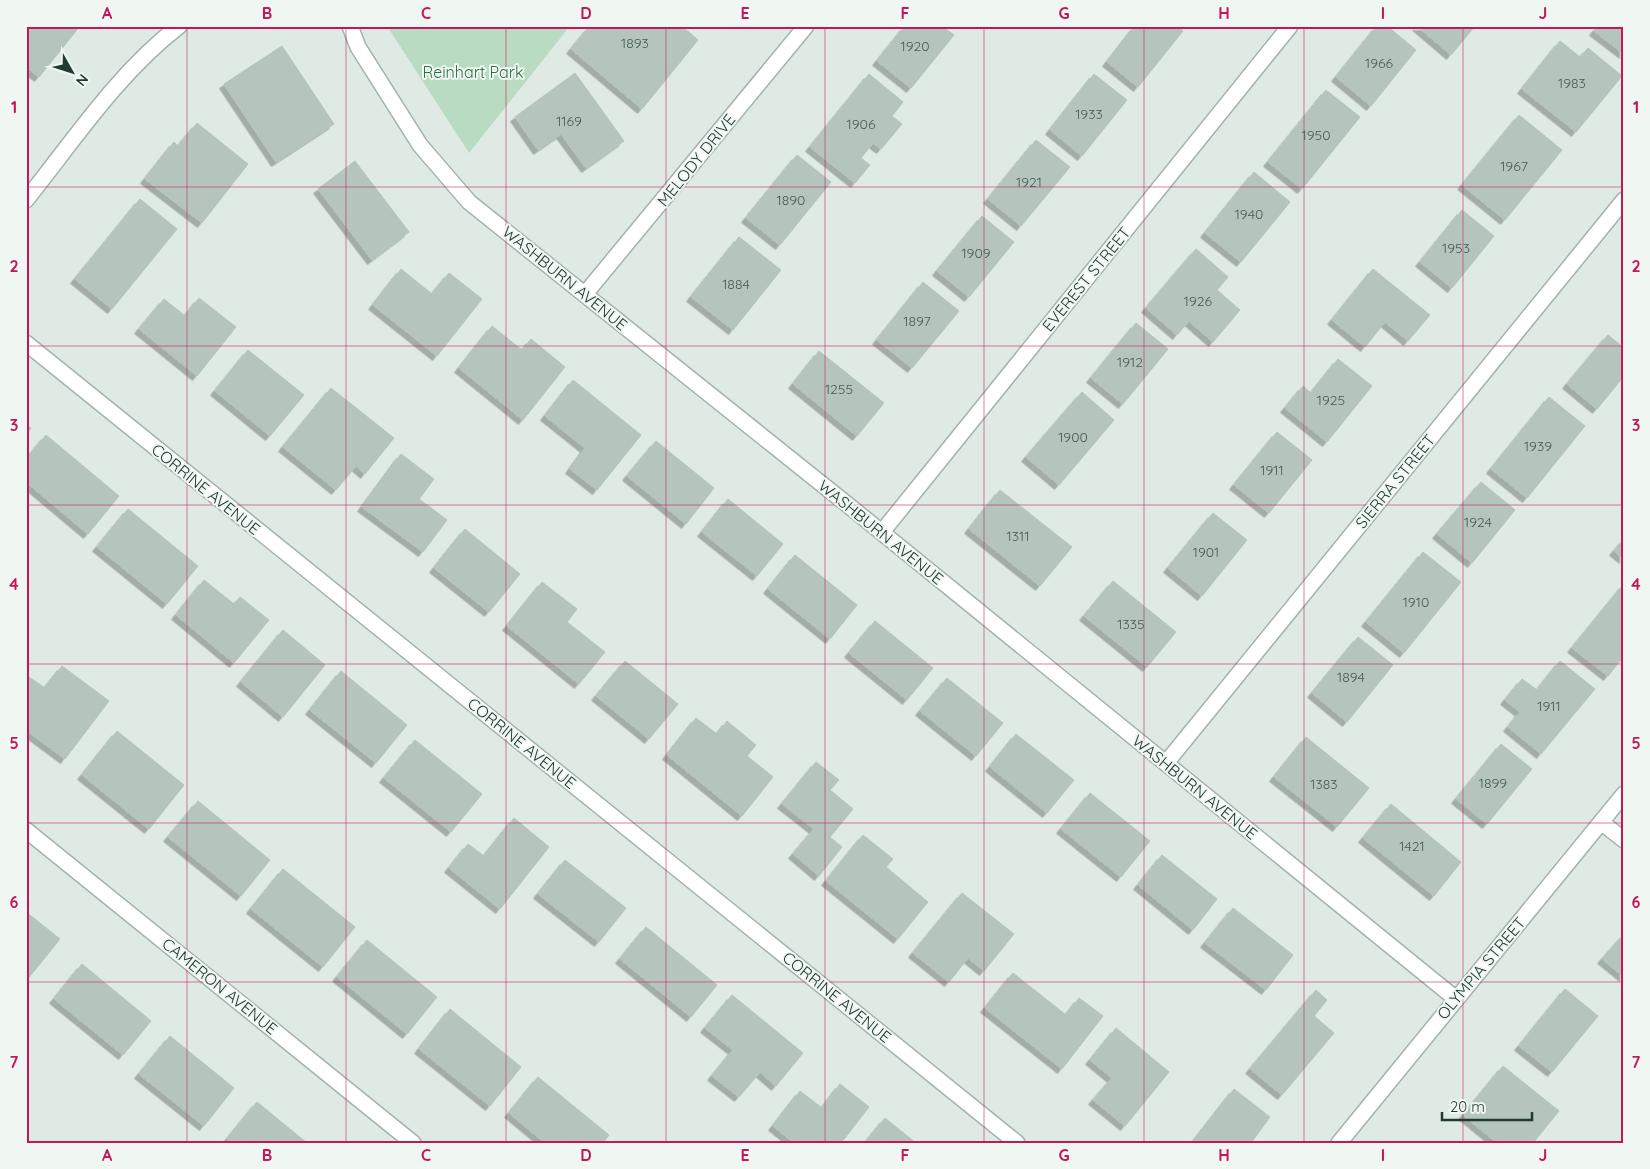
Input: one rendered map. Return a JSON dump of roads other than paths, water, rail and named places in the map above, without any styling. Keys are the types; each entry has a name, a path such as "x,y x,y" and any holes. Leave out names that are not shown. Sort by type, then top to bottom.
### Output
{"street":[{"path":"26,200 118,83 154,46 179,26"},
{"name":"WASHBURN AVENUE","path":"350,26 358,47 420,145 469,202 882,532 1456,999"},
{"name":"MELODY DRIVE","path":"585,294 806,26"},
{"name":"EVEREST STREET","path":"882,532 1290,26"},
{"name":"SIERRA STREET","path":"1166,763 1624,200"},
{"name":"CORRINE AVENUE","path":"26,343 1017,1143"},
{"name":"OLYMPIA STREET","path":"1339,1143 1624,794"},
{"path":"1601,822 1624,840"},
{"name":"CAMERON AVENUE","path":"26,830 413,1143"}],"park label":[{"name":"Reinhart Park","path":"473,72"}]}
